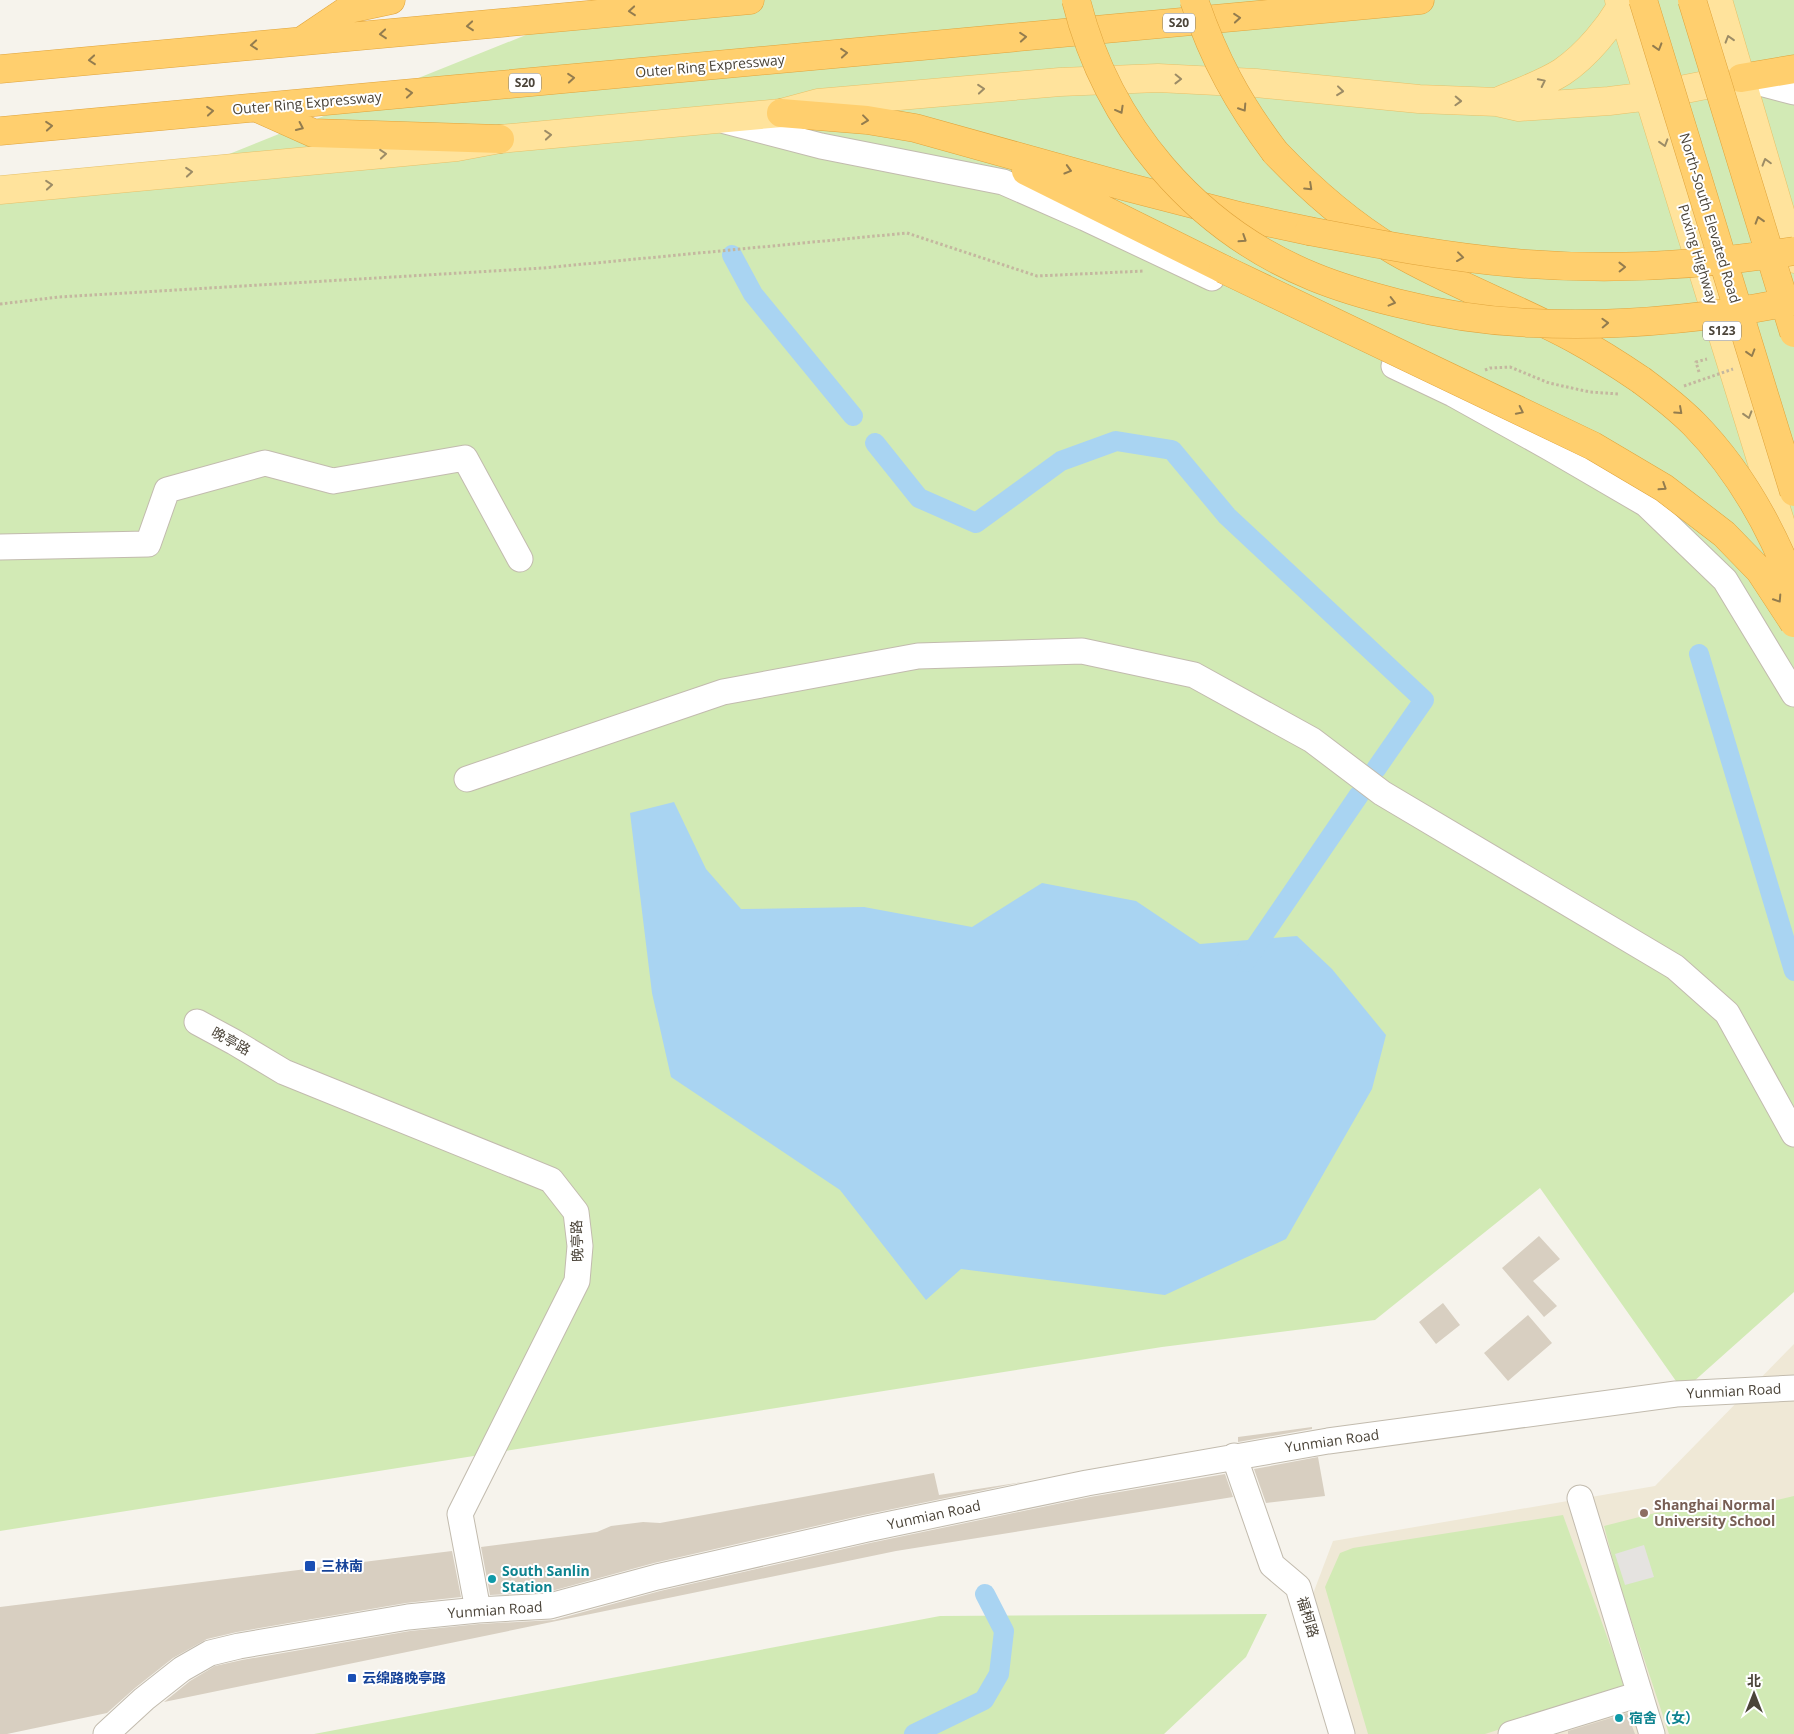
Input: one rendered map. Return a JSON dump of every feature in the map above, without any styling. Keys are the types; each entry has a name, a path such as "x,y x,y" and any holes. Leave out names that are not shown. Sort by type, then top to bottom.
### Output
{"highway":[{"path":"303,41 349,8 391,0"},
{"path":"0,69 750,0"},
{"path":"1076,0 1085,31 1108,88 1124,117 1156,162 1195,202 1224,225 1263,251 1314,277 1376,298 1413,307 1450,314 1529,323 1588,324 1677,319 1739,311 1794,301"},
{"path":"1194,0 1205,33 1235,95 1270,145 1299,177 1347,219 1395,251 1573,338 1613,361 1668,401 1694,424 1711,443 1756,504 1772,534 1794,587"},
{"name":"Outer Ring Expressway","path":"0,131 1420,0"},
{"path":"1692,0 1794,333"},
{"name":"North-South Elevated Road","path":"1627,2 1794,492"},
{"path":"1741,78 1794,69"},
{"path":"256,107 313,133 500,139"},
{"path":"781,113 867,120 915,128 1243,217 1449,256 1562,266 1660,266 1708,263 1794,252"},
{"path":"1004,152 1026,172 1223,269 1593,446 1664,488 1724,534 1748,558 1760,571 1794,623"}],"main road":[{"path":"1718,0 1794,259"},
{"path":"1497,102 1562,72 1596,40 1627,2"},
{"name":"Puxing Highway","path":"1627,2 1650,96 1794,567"},
{"path":"0,190 457,147 500,139 781,113 818,103 1060,82 1148,79 1217,80 1419,99 1497,102 1519,106 1609,101 1650,96 1741,78"}],"street":[{"path":"1741,78 1794,92"},
{"path":"720,119 821,146 1003,182 1085,218 1453,394 1646,504 1725,580 1794,694"},
{"path":"0,546 148,544 167,490 265,463 333,481 465,458 520,559"},
{"path":"467,779 723,692 918,656 1082,651 1194,675 1312,740 1382,793 1676,967 1727,1014 1794,1134"},
{"name":"晚亭路","path":"197,1022 284,1072 551,1180 576,1212 580,1246 577,1281 460,1514 478,1610"},
{"name":"Yunmian Road","path":"106,1734 144,1699 174,1675 210,1654 239,1646 408,1617 478,1610 550,1606 657,1577 867,1529 1078,1485 1328,1440 1676,1394 1794,1388"},
{"name":"福柯路","path":"1234,1456 1272,1565 1298,1587 1342,1734"},
{"path":"1580,1498 1652,1734"},
{"path":"1511,1734 1640,1694"}],"path":[{"path":"0,304 59,297 543,268 907,233 1037,276 1146,271"},
{"path":"1484,371 1490,368 1510,367 1549,383 1590,392 1622,395"}],"shaded area":[{"name":"Shanghai Normal University School","path":"1794,1344 1794,1734 1355,1734 1311,1599 1333,1541 1655,1486"},
{"path":"1644,1545 1654,1577 1625,1585 1615,1554"}],"green space":[{"path":"613,0 1794,0 1794,1292 1683,1391 1540,1188 1375,1320 1162,1347 0,1531 0,203 142,189"},
{"path":"1794,1496 1794,1734 1669,1734 1619,1583 1604,1526 1655,1513 1764,1503"},
{"path":"1563,1515 1626,1689 1485,1734 1368,1734 1325,1587 1340,1553 1353,1548"},
{"path":"1267,1614 1246,1657 1164,1734 314,1734 940,1616"}],"water":[{"path":"674,802 706,869 741,909 864,907 972,927 1042,883 1136,901 1200,944 1297,936 1332,969 1386,1035 1372,1089 1286,1239 1165,1295 961,1269 926,1300 840,1190 671,1077 652,993 630,813"}],"building":[{"path":"1539,1236 1560,1259 1533,1281 1557,1306 1544,1317 1502,1268"},
{"path":"1443,1303 1460,1325 1436,1344 1419,1322"},
{"path":"1528,1315 1552,1343 1508,1381 1484,1353"},
{"path":"1312,1427 1312,1429 1238,1442 1238,1437"},
{"path":"1318,1457 1325,1496 1266,1503 1254,1469"},
{"path":"934,1473 939,1495 1023,1482 864,1515 654,1563 548,1592 490,1595 481,1547 597,1532 611,1526 643,1522 660,1523"},
{"path":"1225,1474 1233,1497 896,1551 164,1702 190,1681 215,1666 242,1660 410,1631 479,1624 554,1620 660,1591 870,1543 1090,1497"},
{"path":"452,1551 461,1597 406,1603 237,1632 207,1639 173,1658 107,1713 0,1734 0,1607"},
{"name":"宿舍（女）","path":"1627,1713 1635,1734 1568,1734 1568,1731"}],"waterway":[{"path":"732,255 753,294 853,416"},
{"path":"875,443 919,498 976,523 1061,461 1116,441 1172,450 1227,516 1424,700 1376,769"},
{"path":"1699,654 1794,971"},
{"path":"1245,962 1359,795"},
{"path":"914,1734 984,1700 999,1674 1004,1631 985,1594"}],"place":[{"name":"Shanghai Normal University School","path":"1644,1513"},
{"name":"三林南","path":"310,1566"},
{"name":"South Sanlin Station","path":"492,1579"},
{"name":"云绵路晚亭路","path":"352,1678"},
{"name":"宿舍（女）","path":"1619,1718"}]}
